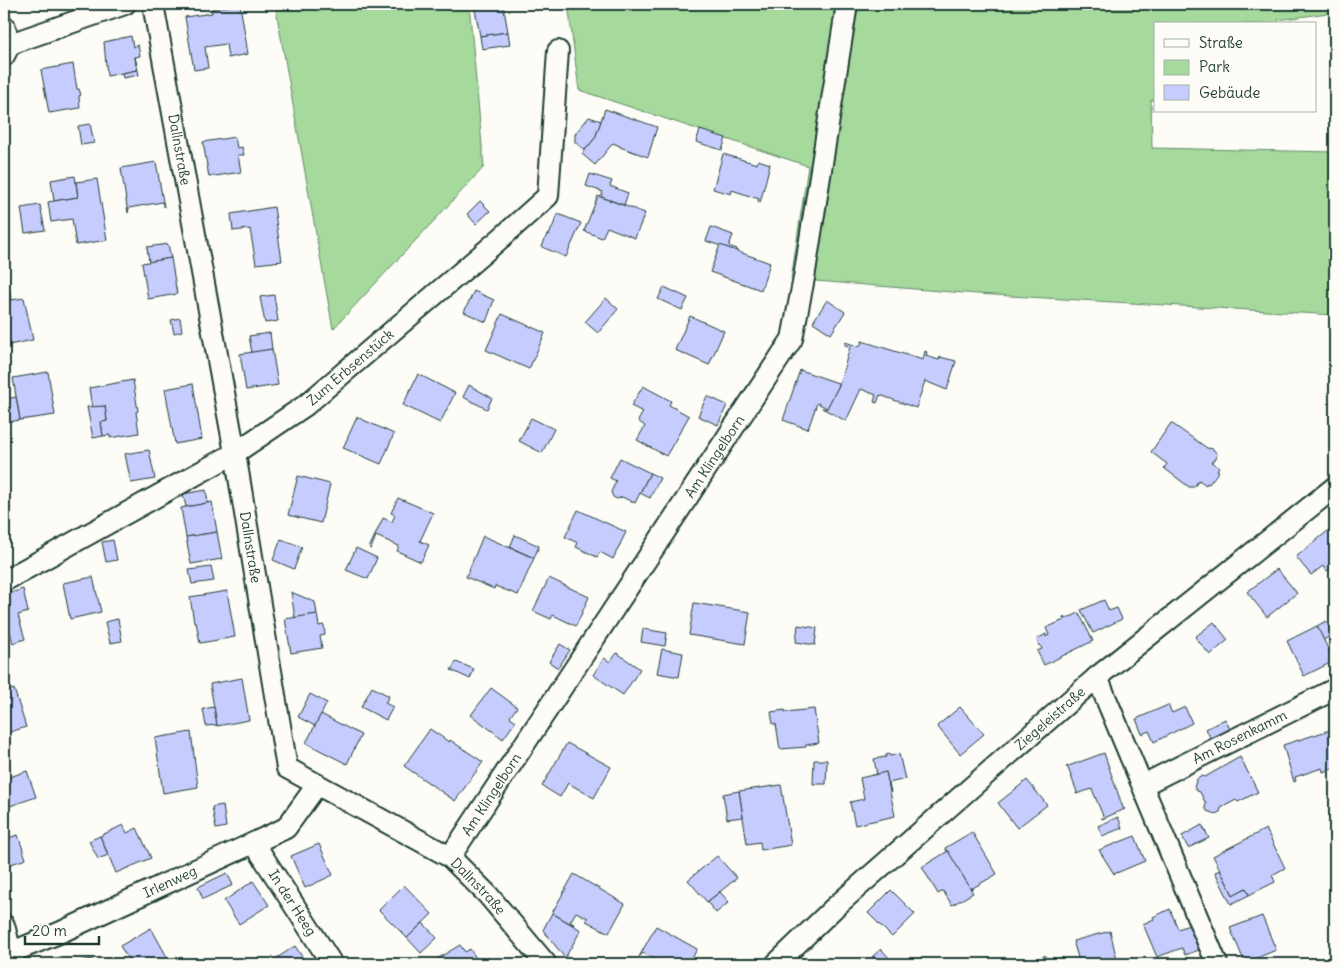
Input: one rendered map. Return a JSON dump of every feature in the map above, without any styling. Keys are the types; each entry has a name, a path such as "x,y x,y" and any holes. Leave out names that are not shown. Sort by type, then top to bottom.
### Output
{"street":[{"path":"6,42 125,4"},
{"name":"Dallnstraße","path":"154,4 235,453 287,768 450,857 488,895 546,964"},
{"name":"Am Klingelborn","path":"450,857 792,339 804,278 847,4"},
{"name":"Zum Erbsenstück","path":"4,581 235,453 306,405 548,196 558,51"},
{"name":"Ziegeleistraße","path":"776,964 834,908 1097,677 1335,487"},
{"path":"1097,677 1217,964"},
{"name":"Am Rosenkamm","path":"1143,785 1335,689"},
{"name":"Irlenweg","path":"10,956 286,828 317,785"},
{"name":"In der Heeg","path":"254,843 332,964"},
{"path":"4,925 10,956"}],"green space":[{"path":"275,4 469,4 484,167 333,329"},
{"path":"568,4 1335,4 1335,12 1278,20 1278,22 1154,22 1154,100 1151,100 1152,148 1335,152 1335,315 977,294 791,279 808,166 579,90"}],"building":[{"path":"240,4 248,54 228,58 226,44 205,47 208,68 194,70 185,17 212,13 211,9"},
{"path":"474,4 503,4 508,32 480,36"},
{"path":"508,32 510,45 482,49 480,36"},
{"path":"131,36 133,47 138,45 140,56 135,57 137,70 107,76 104,42"},
{"path":"135,57 139,75 123,78 122,73 137,70"},
{"path":"73,64 77,89 79,89 81,95 79,96 80,108 49,113 41,70"},
{"path":"605,109 657,127 648,157 613,143 595,165 582,154 595,138"},
{"path":"589,117 601,121 595,138 585,150 575,142 575,134"},
{"path":"90,124 94,143 81,145 78,126"},
{"path":"700,130 726,138 722,150 696,142"},
{"path":"235,137 237,148 242,147 244,155 238,155 241,172 209,177 203,142"},
{"path":"723,154 757,164 758,160 770,164 760,203 758,202 759,199 732,190 731,194 713,189"},
{"path":"156,162 164,207 162,202 129,208 128,213 121,168"},
{"path":"590,174 612,181 610,186 628,193 624,205 601,197 603,192 586,186"},
{"path":"75,176 78,197 54,201 51,180"},
{"path":"97,179 107,240 76,245 72,219 51,222 48,202 78,197 76,182"},
{"path":"598,196 645,213 635,238 607,227 602,238 584,231"},
{"path":"480,201 490,211 476,224 467,214"},
{"path":"40,205 45,230 25,233 21,208"},
{"path":"274,207 282,261 256,264 250,229 233,231 231,214"},
{"path":"558,214 581,223 566,257 542,247"},
{"path":"711,227 733,235 729,246 737,249 736,251 706,241"},
{"path":"168,244 171,258 149,262 147,247"},
{"path":"720,245 770,263 761,290 710,272"},
{"path":"171,258 177,294 148,299 142,263"},
{"path":"7,278 11,300 4,301 4,279"},
{"path":"664,287 688,298 682,310 658,299"},
{"path":"474,291 494,300 486,322 464,312"},
{"path":"274,295 278,321 265,323 260,297"},
{"path":"24,298 33,340 4,346 4,301"},
{"path":"606,298 618,309 598,333 585,322"},
{"path":"827,300 845,312 831,334 813,322"},
{"path":"502,314 545,333 529,369 486,350"},
{"path":"690,316 724,331 709,365 675,350"},
{"path":"180,318 182,331 174,333 171,320"},
{"path":"270,333 272,349 252,353 249,336"},
{"path":"862,341 923,360 925,351 927,352 926,356 939,360 940,357 956,361 947,390 925,381 916,408 880,395 877,403 874,402 876,395 861,389 846,421 822,408 826,409 839,385 850,347 845,345 845,342 860,347"},
{"path":"272,349 278,385 246,390 240,354"},
{"path":"800,370 838,383 839,385 827,408 817,403 808,429 783,420"},
{"path":"48,372 55,415 20,420 13,378"},
{"path":"418,374 455,393 440,423 403,405"},
{"path":"133,380 139,433 110,438 110,435 103,436 101,422 107,421 105,406 92,408 89,388"},
{"path":"193,384 202,439 175,444 165,389"},
{"path":"469,385 492,398 487,409 463,397"},
{"path":"643,386 671,401 669,405 689,416 666,456 637,440 645,426 638,421 643,412 631,406"},
{"path":"707,396 727,405 718,425 698,416"},
{"path":"16,397 20,420 8,422 5,399"},
{"path":"105,406 107,421 101,422 103,436 93,438 87,407"},
{"path":"357,417 394,434 381,464 343,448"},
{"path":"531,418 554,429 542,453 519,441"},
{"path":"1171,423 1207,448 1213,449 1217,454 1216,459 1211,462 1219,467 1217,470 1219,471 1209,484 1207,483 1206,485 1199,480 1194,487 1189,487 1164,468 1167,464 1151,452"},
{"path":"149,450 155,479 131,483 125,454"},
{"path":"620,458 650,473 635,503 622,497 617,499 613,497 611,492 616,481 610,478"},
{"path":"650,473 660,478 650,498 640,493"},
{"path":"298,476 330,484 321,523 288,515"},
{"path":"206,490 208,503 186,507 183,494"},
{"path":"398,498 433,513 420,541 429,545 421,562 397,551 399,546 376,536 371,549 369,548 383,518 392,522 395,515 391,513"},
{"path":"212,502 217,532 186,537 181,508"},
{"path":"578,510 626,532 613,559 600,552 597,557 576,547 578,543 565,537"},
{"path":"1329,530 1335,538 1335,564 1327,571 1323,566 1311,575 1296,557"},
{"path":"217,532 222,559 191,564 186,537"},
{"path":"515,535 539,546 534,558 510,547"},
{"path":"483,536 534,558 518,595 495,586 494,589 466,577"},
{"path":"281,539 302,547 294,569 273,560"},
{"path":"113,540 117,560 106,562 102,542"},
{"path":"356,548 377,558 368,579 346,570"},
{"path":"211,567 214,581 192,584 189,570"},
{"path":"1277,569 1297,593 1267,617 1247,592"},
{"path":"93,577 101,612 70,619 63,583"},
{"path":"549,578 589,597 576,626 553,615 551,619 533,611"},
{"path":"23,589 28,612 18,615 25,639 13,643 4,610 4,595"},
{"path":"227,591 235,637 200,643 190,597"},
{"path":"291,592 315,602 317,614 295,618"},
{"path":"1104,600 1109,611 1117,608 1122,619 1093,633 1081,610"},
{"path":"694,603 750,612 745,644 689,635"},
{"path":"1079,613 1093,641 1044,665 1037,651 1042,649 1037,639 1046,634 1046,637 1049,635 1046,628 1064,620 1063,618 1065,617 1066,619"},
{"path":"317,614 319,626 324,625 325,635 320,636 322,648 291,653 285,619"},
{"path":"118,619 122,641 110,643 105,622"},
{"path":"1326,621 1333,635 1323,640 1317,626"},
{"path":"1214,622 1228,640 1210,655 1195,637"},
{"path":"798,625 817,628 815,645 796,642"},
{"path":"1317,626 1334,661 1304,676 1287,641"},
{"path":"643,629 667,633 665,646 641,642"},
{"path":"4,642 9,657 4,658"},
{"path":"560,644 570,650 558,668 549,662"},
{"path":"662,649 683,653 679,677 657,673"},
{"path":"617,653 640,669 623,695 593,675 604,658 610,662"},
{"path":"456,662 474,669 470,679 451,670"},
{"path":"242,678 249,720 217,726 210,684"},
{"path":"372,687 389,696 385,703 393,707 386,720 361,707"},
{"path":"491,688 517,707 510,717 516,721 503,739 471,715"},
{"path":"14,689 26,727 4,734 4,692"},
{"path":"310,694 327,703 315,726 298,717"},
{"path":"1168,705 1172,713 1185,707 1192,723 1154,742 1149,731 1142,734 1136,719"},
{"path":"214,707 217,725 206,726 203,709"},
{"path":"960,707 984,734 960,754 937,726"},
{"path":"814,709 819,743 806,745 806,747 780,749 776,724 773,724 771,712"},
{"path":"321,714 361,735 347,764 306,743"},
{"path":"1225,719 1230,729 1211,739 1206,729"},
{"path":"430,729 483,762 455,801 404,766"},
{"path":"1330,730 1335,747 1335,768 1323,772 1322,768 1295,777 1296,781 1294,782 1283,745"},
{"path":"191,732 198,787 163,793 155,738"},
{"path":"567,743 611,767 594,798 568,783 560,797 542,786"},
{"path":"1104,753 1123,808 1125,809 1102,819 1103,816 1092,789 1076,794 1077,792 1066,767"},
{"path":"889,754 890,756 899,754 905,779 889,783 891,792 886,772 877,775 874,759 886,757"},
{"path":"1240,757 1258,792 1238,802 1236,800 1221,808 1220,812 1215,814 1207,811 1200,792 1194,787 1197,779 1202,776 1205,777"},
{"path":"814,760 827,760 826,784 813,784"},
{"path":"27,771 36,797 7,807 4,798 4,779"},
{"path":"886,772 895,816 855,825 850,802 864,799 860,778"},
{"path":"1027,780 1047,805 1017,828 998,803"},
{"path":"781,785 791,845 761,850 760,842 747,844 739,791"},
{"path":"739,791 743,817 727,819 723,794"},
{"path":"223,805 226,827 216,829 212,807"},
{"path":"1118,817 1122,828 1102,836 1098,826"},
{"path":"123,825 127,833 137,828 151,858 116,873 100,836"},
{"path":"1202,825 1209,838 1188,848 1182,836"},
{"path":"1266,829 1285,868 1272,875 1275,882 1249,895 1246,888 1233,895 1213,856"},
{"path":"972,832 997,874 971,889 945,848"},
{"path":"18,835 26,859 5,866 4,839"},
{"path":"100,836 108,855 98,859 89,841"},
{"path":"1135,836 1145,861 1114,874 1099,850"},
{"path":"319,844 333,875 305,888 291,856"},
{"path":"948,851 973,893 952,905 943,891 938,894 922,867"},
{"path":"717,856 737,878 707,902 688,880"},
{"path":"1220,870 1233,895 1246,888 1249,895 1231,904 1215,872"},
{"path":"227,873 233,885 203,899 198,887"},
{"path":"574,874 625,904 609,933 586,921 588,918 576,912 570,922 573,925 552,913"},
{"path":"253,881 269,905 239,924 224,901"},
{"path":"404,885 432,914 407,938 379,910"},
{"path":"891,890 915,914 892,937 868,913"},
{"path":"720,892 729,902 716,913 707,902"},
{"path":"1170,909 1178,929 1189,925 1199,950 1185,955 1182,948 1157,957 1143,924"},
{"path":"552,913 581,930 565,958 543,930"},
{"path":"1262,916 1276,950 1245,963 1230,928"},
{"path":"423,923 437,938 421,953 407,938"},
{"path":"656,926 697,949 689,964 654,964 656,960 643,953 639,957"},
{"path":"151,928 171,964 131,964 120,946"},
{"path":"1110,931 1118,964 1080,964 1073,941"},
{"path":"460,945 465,952 470,949 476,958 471,962 472,964 440,964 437,959"},
{"path":"295,946 307,964 268,964"},
{"path":"881,949 895,964 880,964 873,956"},
{"path":"873,956 880,963 879,964 868,962"},
{"path":"1044,956 1050,964 1030,964"},
{"path":"818,957 825,964 811,964"},
{"path":"92,959 93,964 81,964 80,961"}]}
